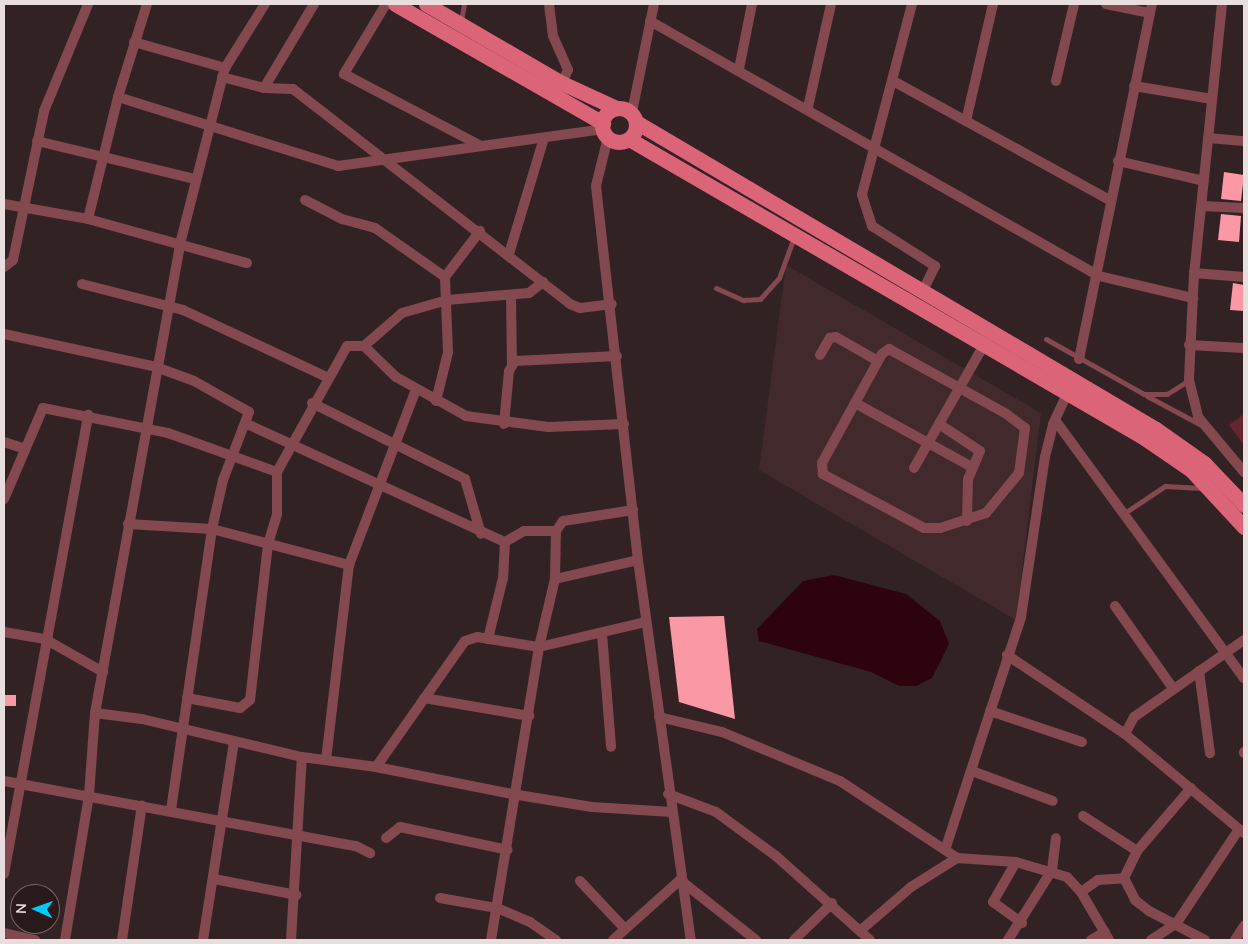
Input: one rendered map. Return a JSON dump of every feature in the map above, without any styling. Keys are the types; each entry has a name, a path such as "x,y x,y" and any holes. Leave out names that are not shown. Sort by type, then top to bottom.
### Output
{"main road":[{"path":"395,4 604,130 618,142 629,139 794,235 1156,429 1204,463 1244,505"},
{"path":"426,4 562,83 634,117 922,293 1067,394 1171,455 1211,489 1244,527"},
{"path":"604,130 616,108"},
{"path":"629,139 634,117"}],"street":[{"path":"4,267 14,260 44,111 88,4"},
{"path":"88,219 118,97 147,4"},
{"path":"65,940 89,795 95,713 156,367 180,244 208,126 224,72 266,4"},
{"path":"264,88 314,4"},
{"path":"386,4 344,74 479,145"},
{"path":"549,4 553,36 568,70 562,83"},
{"path":"634,117 654,4"},
{"path":"739,69 752,4"},
{"path":"808,107 831,4"},
{"path":"912,4 895,82 876,151 863,186 866,219 935,266 922,293"},
{"path":"966,121 993,4"},
{"path":"1056,81 1074,4"},
{"path":"1079,359 1099,276 1110,200 1150,8 1106,4"},
{"path":"1222,4 1194,273 1189,346 1190,380 1204,426 1244,472"},
{"path":"650,21 808,107 876,151 1099,276 1193,298"},
{"path":"134,42 224,72 264,88 293,89 480,231 574,307 612,304"},
{"path":"895,82 1110,200"},
{"path":"1134,86 1212,99"},
{"path":"118,97 320,163 348,166 479,145 604,130 596,186 612,304 638,560 668,794 680,880 691,940"},
{"path":"509,254 544,138"},
{"path":"1208,138 1244,141"},
{"path":"37,141 195,179"},
{"path":"1118,161 1204,181"},
{"path":"304,200 342,219 374,228 445,276"},
{"path":"4,204 88,219 247,263"},
{"path":"1202,206 1244,208"},
{"path":"436,401 448,352 445,276 480,231"},
{"path":"1194,273 1244,277"},
{"path":"188,698 240,708 250,700 268,544 277,514 277,472 312,403 343,349 364,346 397,315 447,300 511,296 533,291 543,282"},
{"path":"82,284 168,305 327,377"},
{"path":"504,424 512,364 511,296"},
{"path":"4,334 156,367 239,404 249,412 247,424 234,455 212,529 171,811"},
{"path":"820,355 830,338 836,337 878,361"},
{"path":"914,468 987,339"},
{"path":"364,346 384,368 416,390 466,416 504,424 577,428 624,424"},
{"path":"1189,346 1244,348"},
{"path":"889,349 896,349 1019,422 1026,432 1014,482 986,513 967,521 924,528 827,479 822,463 878,361 889,349"},
{"path":"512,364 617,356"},
{"path":"326,760 349,564 392,443 416,390"},
{"path":"945,850 972,771 1007,655 1022,617 1040,482 1055,420 1067,394"},
{"path":"312,403 465,479 481,534"},
{"path":"855,403 972,467"},
{"path":"4,499 22,448 43,408 88,415 146,428 234,455 277,472"},
{"path":"4,874 45,639 88,415"},
{"path":"1055,420 1126,512 1244,678"},
{"path":"247,424 378,482 481,534 506,542 524,531 556,531"},
{"path":"939,424 977,447 967,487 967,521"},
{"path":"4,442 22,448"},
{"path":"491,940 518,795 539,647 555,579 556,531 563,521 633,510"},
{"path":"128,524 212,529 349,564"},
{"path":"488,639 503,578 506,542"},
{"path":"555,579 638,560"},
{"path":"1115,606 1172,687"},
{"path":"376,766 465,641 488,639 539,647 602,634 646,622"},
{"path":"4,632 45,639 103,672"},
{"path":"602,634 611,747"},
{"path":"1125,734 1134,717 1172,687 1226,654 1244,640"},
{"path":"1007,655 1125,734 1242,831 1176,924 1151,940"},
{"path":"1199,671 1210,754"},
{"path":"424,698 529,716"},
{"path":"990,711 1082,742"},
{"path":"95,713 183,729 302,757 376,766 518,795 592,807 672,812"},
{"path":"659,717 722,732 840,781 957,858 1016,862 1052,870 1081,892 1107,936 1091,940"},
{"path":"203,940 234,741"},
{"path":"291,940 296,895 302,757"},
{"path":"972,771 1053,801"},
{"path":"4,781 19,782 298,834 356,846 370,854"},
{"path":"1124,878 1137,851 1191,788"},
{"path":"668,794 716,812 832,903 870,940"},
{"path":"122,940 142,805"},
{"path":"1083,816 1137,851"},
{"path":"386,838 400,827 508,850"},
{"path":"1008,940 1022,922 1052,870 1056,838"},
{"path":"860,930 911,887 957,858"},
{"path":"1016,862 993,902 1022,922"},
{"path":"1124,878 1134,900 1205,940"},
{"path":"1081,892 1098,880 1124,878"},
{"path":"214,879 296,895"},
{"path":"613,940 680,880"},
{"path":"680,880 756,940"},
{"path":"580,881 625,929"},
{"path":"440,898 497,908 530,922 556,940"},
{"path":"794,940 832,903"},
{"path":"1235,940 1244,926"},
{"path":"4,933 35,940"}],"lane":[{"path":"461,24 464,4"},
{"path":"716,288 743,300 760,300 779,278 794,235"},
{"path":"1046,339 1079,359 1204,426"},
{"path":"1144,394 1167,394 1190,380"},
{"path":"1126,512 1165,486 1211,489"}],"shaded area":[{"path":"786,265 1041,413 1016,620 759,470"},
{"path":"1244,414 1244,445 1229,425"},
{"path":"834,575 906,594 940,621 949,644 932,678 916,686 899,686 871,672 759,641 757,629 803,581"}],"building":[{"path":"1224,172 1244,175 1241,201 1221,199"},
{"path":"1221,214 1241,216 1239,242 1218,240"},
{"path":"1233,283 1244,285 1244,311 1230,310"},
{"path":"724,616 735,719 679,702 669,617"},
{"path":"4,695 16,695 16,706 4,706"}]}
